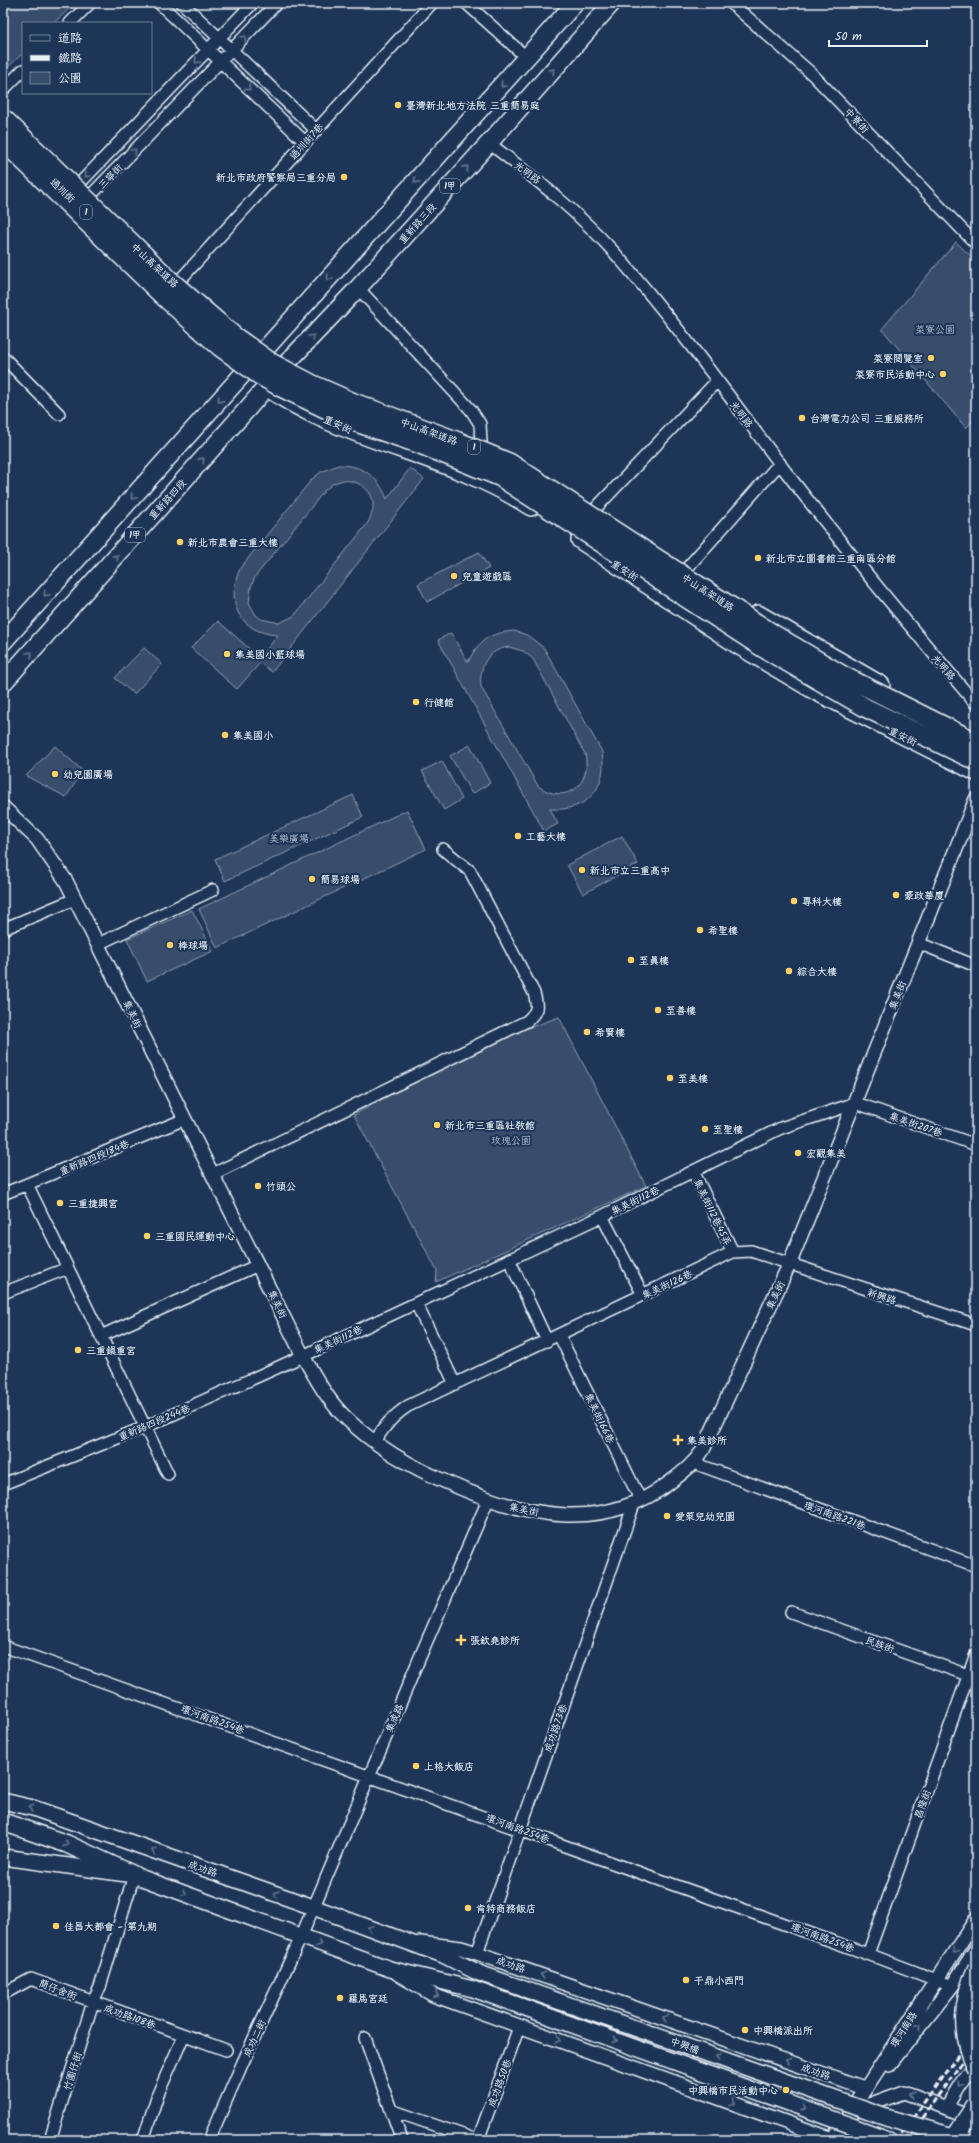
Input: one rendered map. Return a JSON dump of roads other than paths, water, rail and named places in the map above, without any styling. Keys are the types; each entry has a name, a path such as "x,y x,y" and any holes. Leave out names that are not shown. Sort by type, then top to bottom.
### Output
{"highway":[{"name":"中山高架道路","path":"3,118 163,274 234,336 272,363 312,384 355,403 457,441 510,463 775,635 844,676 976,742"},
{"name":"中山高架道路","path":"3,140 183,314 220,347 259,375 280,387 349,420 419,444 500,477 769,652 866,708 976,761"},
{"path":"953,2140 976,2105"},
{"path":"959,2140 976,2119"}],"main road":[{"name":"1甲","path":"3,642 575,3"},
{"name":"重新路三段","path":"266,386 285,364 358,288 489,143 612,3"},
{"name":"過圳街","path":"3,130 176,299 179,315 266,386"},
{"name":"1","path":"176,299 195,300 246,343 285,364 383,405 481,442 515,457 770,622 844,666 976,732"},
{"name":"重安街","path":"266,386 285,400 338,425 468,473 496,486 736,644 815,691 976,772"},
{"name":"重新路四段","path":"3,683 266,386"},
{"name":"成功路","path":"3,1801 33,1808 313,1907 406,1942"},
{"path":"3,1822 67,1844 134,1875 390,1969"},
{"path":"3,1857 134,1875"},
{"name":"中興橋","path":"406,1942 443,1955 479,1973 886,2117 967,2140"},
{"path":"976,1967 969,1982 963,2005 963,2025 968,2054 976,2069"},
{"name":"中興橋","path":"390,1969 473,1989 890,2140"}],"street":[{"path":"71,22 90,3"},
{"path":"159,3 305,142"},
{"path":"182,3 316,130"},
{"name":"三寧街","path":"71,197 80,183 253,3"},
{"name":"三寧街","path":"71,197 92,194 277,3"},
{"name":"過圳街7巷","path":"180,280 432,3"},
{"path":"466,3 527,58"},
{"name":"中寮街","path":"731,3 812,74 976,244"},
{"path":"3,90 22,71"},
{"name":"光明路","path":"489,143 546,186 612,251 717,381 780,463 921,640 976,704"},
{"path":"358,288 470,410 480,424 481,442"},
{"path":"3,357 59,414"},
{"path":"596,508 717,381"},
{"path":"659,592 688,568 780,463"},
{"name":"集美街","path":"3,807 37,839 50,856 75,899 303,1356 324,1391 336,1407 375,1442 426,1474 508,1507 547,1513 584,1515 610,1511 638,1503 661,1489 694,1463 703,1450 789,1265 856,1103 918,942 976,799"},
{"path":"213,1174 527,1022 535,1014 537,1003 534,993 470,871 443,848"},
{"path":"98,944 213,890"},
{"path":"3,929 75,899"},
{"path":"918,942 976,966"},
{"name":"集美街207巷","path":"856,1103 976,1145"},
{"name":"集美街112巷","path":"303,1356 602,1216 781,1128 856,1103"},
{"name":"重新路四段184巷","path":"3,1194 185,1119"},
{"name":"集美街112巷45弄","path":"693,1171 733,1252"},
{"path":"27,1184 168,1474"},
{"path":"602,1216 643,1295"},
{"name":"集美街126巷","path":"375,1442 384,1426 393,1416 408,1406 733,1252 751,1251 789,1265"},
{"path":"509,1260 547,1341"},
{"path":"101,1336 258,1265"},
{"name":"新興路","path":"789,1265 976,1325"},
{"path":"3,1293 68,1268"},
{"path":"416,1303 455,1384"},
{"name":"集美街166巷","path":"559,1335 638,1503"},
{"name":"重新路四段244巷","path":"3,1484 145,1427 303,1356"},
{"name":"環河南路221巷","path":"694,1463 976,1566"},
{"name":"集成路","path":"301,1937 488,1500"},
{"name":"成功路73巷","path":"476,1952 519,1829 638,1503"},
{"name":"民族街","path":"791,1612 972,1677"},
{"name":"環河南路254巷","path":"3,1646 83,1673 868,1954 952,1986"},
{"name":"昌隆街","path":"868,1954 972,1677 976,1654"},
{"name":"成功路108巷","path":"134,1875 100,1987 93,2002 226,2050"},
{"name":"環河南路","path":"833,2140 864,2088 976,1919"},
{"name":"成功二街","path":"209,2140 243,2062 301,1937"},
{"name":"成功路","path":"406,1942 461,1948 476,1952 864,2088"},
{"name":"環河南路","path":"851,2112 952,1986 976,1949"},
{"path":"390,1969 433,1995 833,2140"},
{"name":"簡仔舍街","path":"3,1994 31,1979 93,2002"},
{"name":"竹圍仔街","path":"50,2140 93,2002"},
{"name":"成功路50巷","path":"478,2140 519,2027"},
{"path":"143,2140 158,2094 184,2035"},
{"path":"365,2038 402,2140"},
{"path":"948,2107 960,2085 976,2064"},
{"path":"849,2140 851,2112 864,2088"},
{"path":"851,2112 904,2092 948,2107 976,2119"},
{"path":"391,2110 478,2140"}],"railway":[{"path":"897,2140 976,2030"},
{"path":"906,2140 976,2043"}],"place":[{"name":"臺灣新北地方法院 三重簡易庭","path":"398,105"},
{"name":"新北市政府警察局三重分局","path":"344,177"},
{"name":"菜寮閱覽室","path":"931,358"},
{"name":"菜寮市民活動中心","path":"943,374"},
{"name":"台灣電力公司 三重服務所","path":"802,418"},
{"name":"新北市農會三重大樓","path":"180,542"},
{"name":"新北市立圖書館三重南區分館","path":"758,558"},
{"name":"兒童遊戲區","path":"454,576"},
{"name":"集美國小籃球場","path":"227,654"},
{"name":"行健館","path":"416,702"},
{"name":"集美國小","path":"225,735"},
{"name":"幼兒園廣場","path":"55,774"},
{"name":"工藝大樓","path":"518,836"},
{"name":"新北市立三重高中","path":"582,870"},
{"name":"簡易球場","path":"312,879"},
{"name":"豪政華廈","path":"896,895"},
{"name":"專科大樓","path":"794,901"},
{"name":"希聖樓","path":"700,930"},
{"name":"棒球場","path":"170,945"},
{"name":"至真樓","path":"631,960"},
{"name":"綜合大樓","path":"789,971"},
{"name":"至善樓","path":"658,1010"},
{"name":"希賢樓","path":"587,1032"},
{"name":"至美樓","path":"670,1078"},
{"name":"新北市三重區社教館","path":"437,1125"},
{"name":"至聖樓","path":"705,1129"},
{"name":"宏觀集美","path":"798,1153"},
{"name":"竹頭公","path":"258,1186"},
{"name":"三重捷興宮","path":"60,1203"},
{"name":"三重國民運動中心","path":"147,1236"},
{"name":"三重鎮重宮","path":"78,1350"},
{"name":"集美診所","path":"678,1440"},
{"name":"愛箂兒幼兒園","path":"667,1516"},
{"name":"張欽堯診所","path":"461,1640"},
{"name":"上格大飯店","path":"416,1766"},
{"name":"肯特商務飯店","path":"468,1908"},
{"name":"佳昌大都會 - 第九期","path":"56,1926"},
{"name":"干鼎小西門","path":"686,1980"},
{"name":"羅馬宮廷","path":"340,1998"},
{"name":"中興橋派出所","path":"745,2030"},
{"name":"中興橋市民活動中心","path":"786,2090"}],"park label":[{"name":"菜寮公園","path":"935,329"},
{"name":"美樂廣場","path":"289,838"},
{"name":"玫瑰公園","path":"511,1140"}]}
